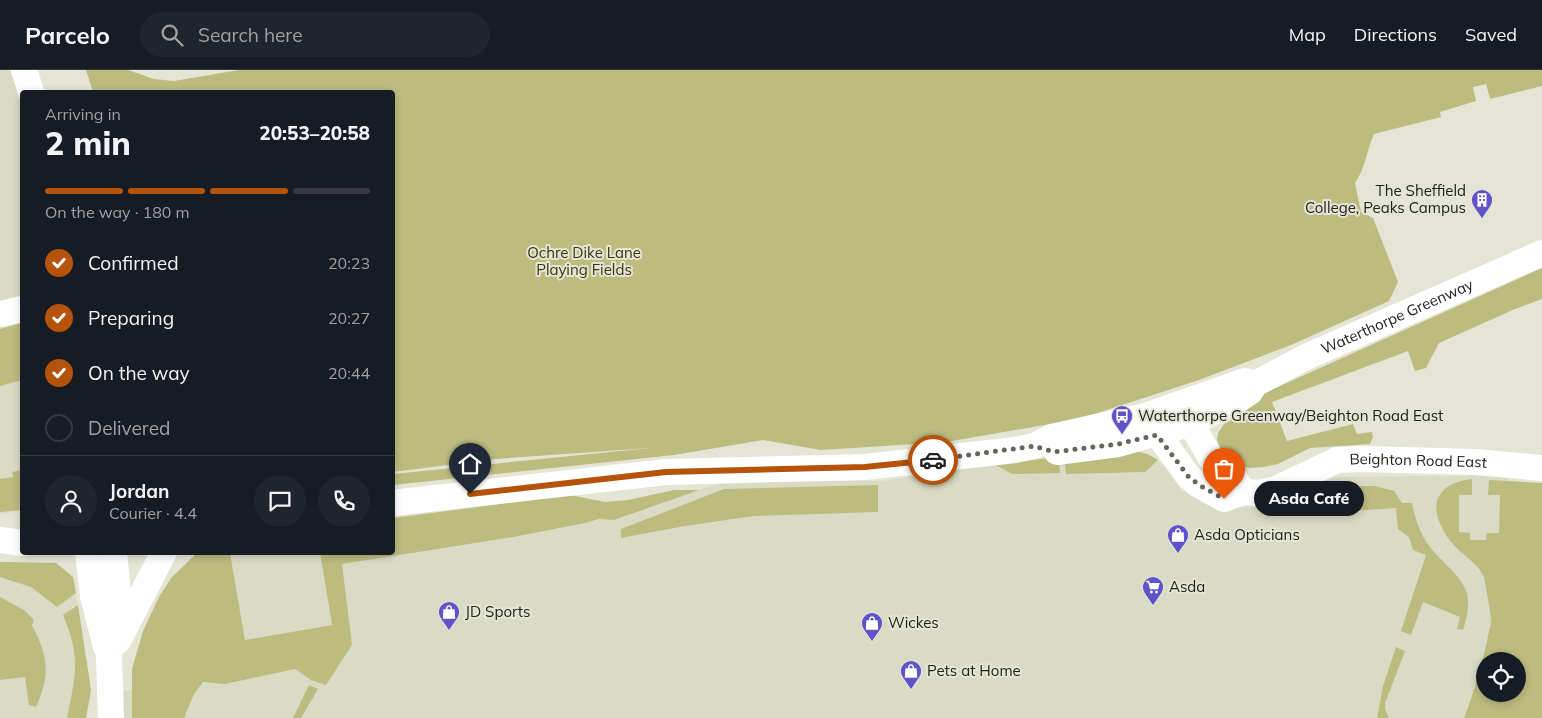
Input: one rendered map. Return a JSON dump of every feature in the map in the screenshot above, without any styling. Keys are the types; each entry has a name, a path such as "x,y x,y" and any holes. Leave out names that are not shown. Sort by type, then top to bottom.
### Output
{"street":[{"path":"24,70 29,90"},
{"name":"Waterthorpe Greenway","path":"395,503 666,472 865,467 1034,446 1052,437 1151,425 1183,416 1250,392 1255,384 1306,358 1542,253"},
{"path":"0,314 20,309"},
{"path":"1183,416 1216,467 1234,476 1243,492"},
{"name":"Beighton Road East","path":"1151,425 1188,476 1199,485 1224,499 1243,492 1258,493 1276,489 1337,460 1363,458 1476,462 1542,468"},
{"path":"88,555 93,596 109,657"},
{"path":"111,718 109,657 118,594 114,555"},
{"path":"109,657 162,555"}],"shaded area":[{"path":"0,70 15,70 20,90 20,511 0,514"},
{"path":"1147,454 1168,470 1181,490 1205,504 1241,507 1264,507 1285,502 1311,484 1339,477 1510,475 1495,602 1485,652 1476,652 1476,688 1464,718 119,718 120,692 342,647 330,565 599,519 729,481 881,481 994,464 1059,457"},
{"path":"230,555 320,555 332,625 245,640"},
{"path":"0,562 56,563 73,577 91,690 86,718 0,718"}],"green space":[{"name":"Ochre Dike Lane Playing Fields","path":"86,70 128,70 154,79 174,81 239,70 1542,70 1542,86 1490,99 1486,84 1473,87 1476,101 1440,112 1441,117 1374,134 1355,183 1361,212 1373,218 1398,282 1389,301 1291,345 1196,381 1079,419 946,442 821,450 763,440 674,455 395,485 395,474 650,448 495,459 395,472 395,90 92,90"},
{"path":"1542,268 1542,299 1439,343 1426,368 1415,371 1408,351 1272,402 1287,441 1353,424 1357,434 1372,432 1373,437 1370,444 1310,448 1278,464 1249,468 1234,463 1221,450 1217,440 1218,433 1224,424 1243,414 1249,400"},
{"path":"20,324 20,381 0,386 0,329"},
{"path":"1132,450 1147,454 1158,460 1145,472 1066,474 1064,457"},
{"path":"1059,457 1060,473 1012,474 994,464"},
{"path":"20,470 20,510 0,512 0,479 13,477 12,472"},
{"path":"1472,479 1472,495 1459,495 1459,532 1470,533 1470,540 1486,540 1487,533 1499,533 1500,495 1488,495 1489,480 1542,483 1542,718 1464,718 1476,683 1476,702 1526,702 1526,652 1484,652 1491,619 1484,577 1481,571 1448,538 1441,527 1436,507 1442,492 1449,486"},
{"path":"878,485 878,512 754,516 621,538 621,529 724,489"},
{"path":"1375,486 1394,491 1402,503 1412,503 1417,523 1426,542 1464,586 1468,604 1463,630 1457,629 1460,617 1423,602 1411,635 1401,631 1426,555 1413,550 1409,537 1398,529 1396,508 1295,515 1298,505 1317,494 1344,487"},
{"path":"674,490 699,490 614,520 599,519 513,537 342,564 352,645 326,685 311,680 295,669 225,684 203,682 194,694 184,718 132,718 132,669 143,631 160,595 172,577 195,555 230,555 245,640 332,625 320,555 395,555 395,518 570,495 605,502 628,500"},
{"path":"0,562 56,563 73,577 76,593 57,607 31,587 0,577"},
{"path":"0,597 24,610 34,620 32,625 46,666 44,685 36,707 29,705 25,677 0,680"},
{"path":"78,605 91,690 86,718 67,718 73,689 75,655 63,615"},
{"path":"1396,647 1405,651 1385,703 1385,709 1389,718 1377,718 1383,686"},
{"path":"309,685 318,689 301,718 293,718"}],"way so far":[{"path":"933,460 1034,446 1054,452 1118,444 1157,435 1188,476 1199,485 1224,499"}],"place":[{"name":"The Sheffield College, Peaks Campus","path":"1482,219"},
{"name":"Waterthorpe Greenway/Beighton Road East","path":"1122,435"},
{"name":"Asda Café","path":"1224,499"},
{"name":"Asda Opticians","path":"1178,554"},
{"name":"Asda","path":"1153,606"},
{"name":"JD Sports","path":"449,631"},
{"name":"Wickes","path":"872,642"},
{"name":"Pets at Home","path":"911,690"}],"route":[{"path":"470,494 666,472 865,467 933,460"}]}
